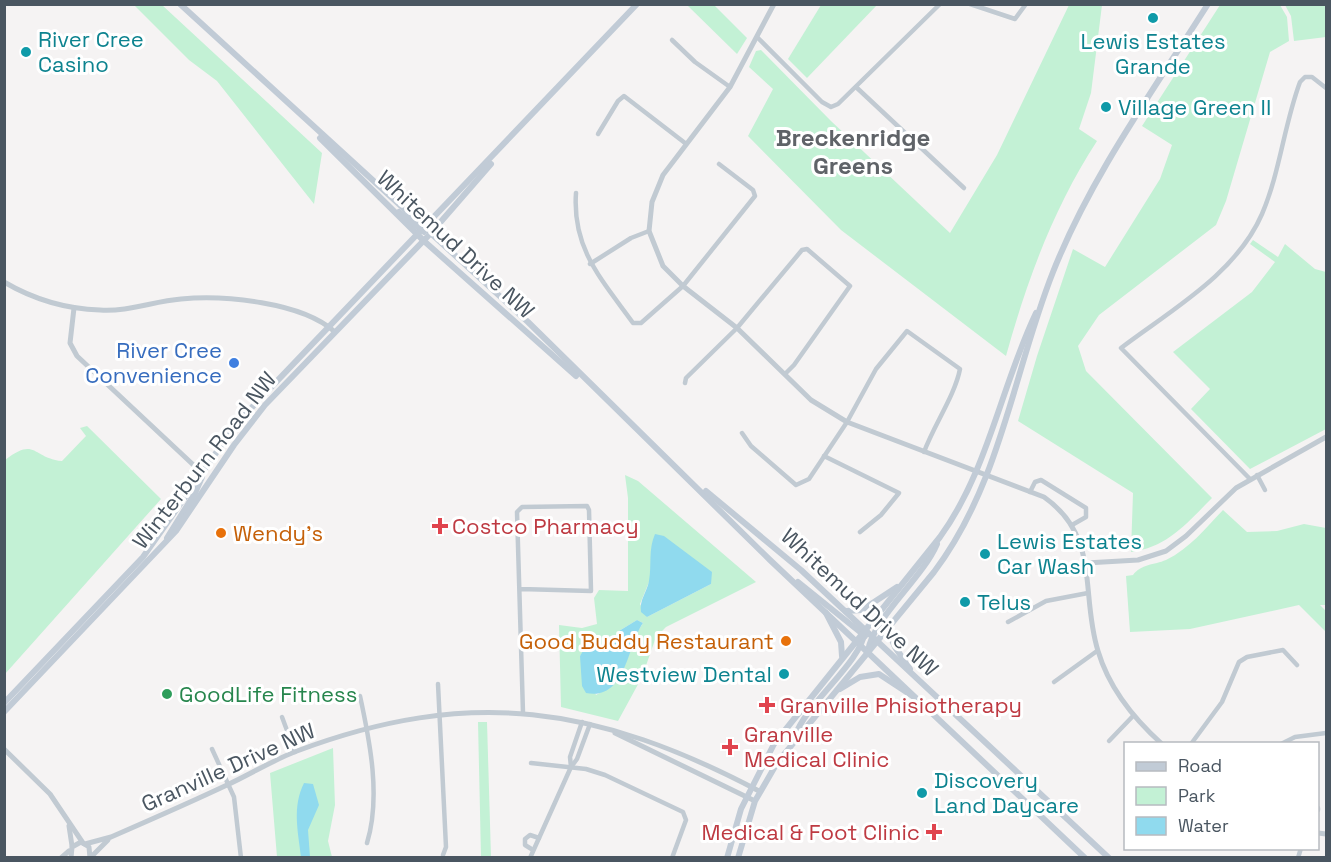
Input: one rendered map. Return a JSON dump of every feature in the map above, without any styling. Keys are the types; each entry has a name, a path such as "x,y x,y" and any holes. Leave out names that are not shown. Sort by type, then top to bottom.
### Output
{"main road":[{"name":"Whitemud Drive NW","path":"180,4 421,231 424,241 687,476 786,574 1085,858"},
{"name":"Winterburn Road NW","path":"4,703 143,557 237,423 637,4"},
{"path":"738,858 759,791 793,742 868,651 868,636 905,581 957,512 977,471 1019,351 1042,302 1072,226 1095,182 1208,4"},
{"name":"Whitemud Drive NW","path":"292,109 347,166 421,231"},
{"name":"Winterburn Road NW","path":"4,712 161,548 193,508 247,427 424,241 491,165 502,148"},
{"path":"421,231 431,233"},
{"name":"Whitemud Drive NW","path":"431,233 528,322 602,398"},
{"path":"727,858 734,826 750,787 785,729 842,657 858,642 887,628 948,552 987,476 1042,302"},
{"path":"161,548 195,493 202,473"},
{"name":"Whitemud Drive NW","path":"687,476 780,551 845,611 868,636 913,675 1109,858"},
{"path":"868,636 930,560 940,537"},
{"path":"786,574 811,590 868,636"},
{"path":"845,611 862,610 905,581"},
{"path":"826,612 841,642 842,657"},
{"path":"887,628 895,647 913,675"},
{"path":"793,742 803,721 858,642"},
{"path":"832,695 856,679 875,674 886,677 907,694 917,698"}],"street":[{"path":"774,4 730,87 685,143 663,175 652,202 649,231 663,266 683,286 737,328 811,400 847,422 977,471 1053,503 1072,525 1083,549 1098,651 1110,680 1133,716 1160,742"},
{"path":"757,37 825,104 835,106 940,4"},
{"path":"970,4 1015,19 1026,4"},
{"path":"672,40 695,62 730,87"},
{"path":"1250,479 1121,348 1221,271 1242,249 1263,211 1300,82 1305,77 1312,77 1326,88"},
{"path":"856,87 964,188"},
{"path":"598,134 618,101 624,96 685,143"},
{"path":"576,193 575,217 590,264 633,323 641,323 683,286 755,196 753,190 719,164"},
{"path":"590,264 631,238 649,231"},
{"path":"685,383 686,378 737,328 802,250 807,249 850,286 794,365 785,374"},
{"path":"4,282 37,297 74,308 102,310 139,308 180,299 242,299 276,306 329,327 335,332"},
{"path":"74,308 70,343 77,356 202,473"},
{"path":"742,433 750,446 796,485 809,479 847,422 876,369 907,331 912,332 960,369 957,382 935,424 924,452"},
{"path":"1086,563 1138,560 1166,551 1186,536 1230,493 1250,479 1326,437"},
{"path":"824,456 899,493 881,515 860,532"},
{"path":"1257,475 1265,489"},
{"path":"1030,492 1035,482 1041,480 1086,508 1086,518 1072,525"},
{"path":"521,589 591,591 589,510 587,506 519,509 523,713"},
{"path":"1008,622 1058,596 1088,592"},
{"path":"1192,742 1222,702 1239,662 1247,657 1282,650 1297,665"},
{"path":"1054,682 1098,651"},
{"path":"438,684 446,847 443,855"},
{"path":"360,696 368,729 372,820 367,843"},
{"name":"Granville Drive NW","path":"61,858 78,843 111,837 295,752 368,729 440,715 523,713 582,722 662,745 759,791"},
{"path":"1109,741 1133,716"},
{"path":"282,717 295,752"},
{"path":"571,767 570,757 582,722"},
{"path":"530,858 571,767 577,759 590,724"},
{"name":"Granville Drive NW","path":"609,729 755,801"},
{"path":"1285,742 1295,737 1326,733"},
{"path":"4,749 44,787 69,824 91,850 90,858"},
{"path":"212,749 229,784 237,808 241,858"},
{"path":"531,763 571,767 612,777 683,812 686,820 672,858"},
{"path":"69,824 73,841 71,858"},
{"path":"533,850 525,845 525,839 530,835 539,838"},
{"name":"Granville Drive NW","path":"90,858 111,837"}],"green space":[{"path":"134,5 162,5 322,153 314,204 217,81 189,60"},
{"path":"687,5 714,5 747,38 737,54"},
{"path":"821,5 877,5 807,78 788,59"},
{"path":"1069,5 1102,5 1091,93 1079,129 1097,141 1068,192 1043,245 1006,356 841,230 748,136 773,89 749,67 756,51 761,50 831,121 950,233 997,155"},
{"path":"1220,5 1280,5 1287,17 1289,41 1270,52 1226,201 1216,225 1099,315 1078,346 1086,371 1212,498 1185,525 1166,539 1156,545 1131,552 1133,493 1018,421 1073,249 1105,267 1160,179 1172,145 1142,126"},
{"path":"1285,5 1326,5 1326,37 1294,41 1291,16"},
{"path":"1253,240 1278,257 1285,244 1315,269 1326,272 1326,429 1250,469 1191,409 1210,389 1173,352 1252,292 1275,262 1250,244"},
{"path":"87,426 161,499 5,674 5,460 15,453 29,449 62,461 86,436 80,428"},
{"path":"625,475 638,481 756,582 666,627 656,637 642,677 618,721 561,707 559,625 582,628 597,624 594,598 599,590 628,591 628,498","holes":["649,582 711,584 647,617 640,604","637,620 643,623 626,664 615,681 596,695 580,656 584,651 612,641 619,631"]},
{"path":"1223,510 1247,532 1277,531 1304,524 1326,528 1326,605 1320,605 1326,611 1326,632 1299,605 1190,629 1130,632 1126,576 1166,560 1182,550 1197,538"},
{"path":"478,722 487,722 491,857 481,857"},
{"path":"333,748 335,805 328,841 332,857 277,857 270,773"}],"water":[{"path":"655,534 664,536 712,572 711,584 647,617 641,612 641,608 649,581"},
{"path":"637,620 643,623 624,670 610,689 599,693 586,693 582,686 580,656 583,651 612,641 619,631"},
{"path":"304,783 313,784 319,805 308,830 310,857 301,857 297,828 298,801"}],"place":[{"name":"Lewis Estates Grande","path":"1153,18"},
{"name":"River Cree Casino","path":"26,52"},
{"name":"Village Green II","path":"1106,107"},
{"name":"River Cree Convenience","path":"234,363"},
{"name":"Costco Pharmacy","path":"440,526"},
{"name":"Wendy's","path":"221,533"},
{"name":"Lewis Estates Car Wash","path":"985,554"},
{"name":"Telus","path":"965,602"},
{"name":"Good Buddy Restaurant","path":"786,641"},
{"name":"Westview Dental","path":"784,674"},
{"name":"GoodLife Fitness","path":"167,694"},
{"name":"Granville Phisiotherapy","path":"767,705"},
{"name":"Granville Medical Clinic","path":"730,747"},
{"name":"Discovery Land Daycare","path":"922,793"},
{"name":"Medical & Foot Clinic","path":"934,832"}],"district":[{"name":"Breckenridge Greens","path":"853,151"}]}
